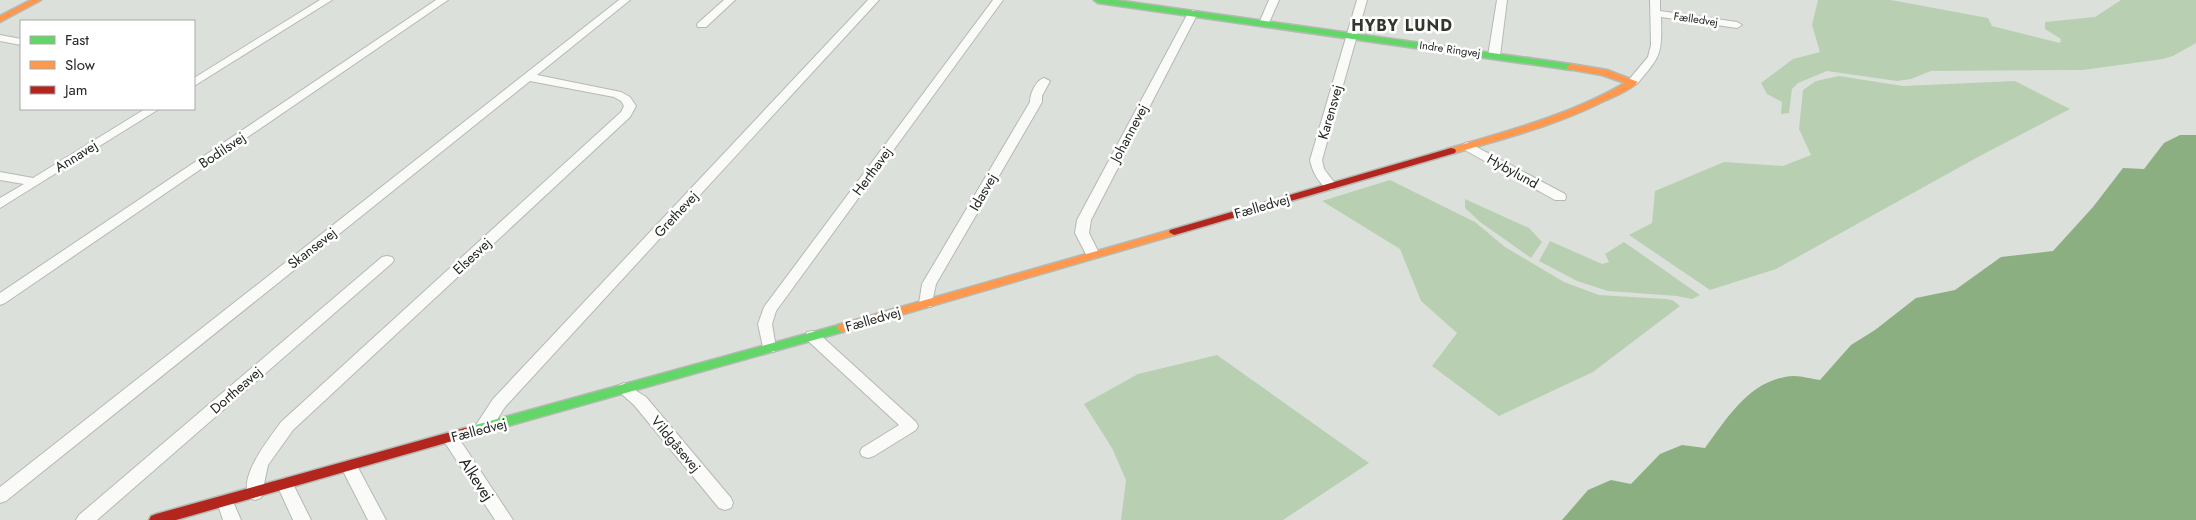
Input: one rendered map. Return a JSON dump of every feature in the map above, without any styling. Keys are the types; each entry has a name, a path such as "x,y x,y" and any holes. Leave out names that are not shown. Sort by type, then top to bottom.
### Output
{"street":[{"path":"0,19 37,0"},
{"path":"199,75 327,0"},
{"name":"Bodilsvej","path":"0,300 443,0"},
{"name":"Skansevej","path":"0,496 625,0"},
{"path":"702,25 730,0"},
{"name":"Grethevej","path":"480,431 498,403 874,0"},
{"name":"Herthavej","path":"768,348 765,324 769,310 998,0"},
{"name":"Indre Ringvej","path":"1098,0 1604,72 1633,82"},
{"path":"1264,23 1274,0"},
{"path":"1352,36 1362,0"},
{"path":"1494,56 1502,0"},
{"name":"Fælledvej","path":"156,520 480,431 926,304 1467,146 1585,108 1610,97 1633,82 1653,57 1656,45 1655,0"},
{"name":"Johannevej","path":"1093,255 1082,233 1084,220 1192,13"},
{"name":"Fælledvej","path":"1656,13 1737,25"},
{"name":"Karensvej","path":"1331,186 1318,170 1316,160 1352,36"},
{"path":"0,38 20,42"},
{"name":"Elsesvej","path":"255,493 260,464 287,426 626,114 630,106 626,99 617,94 528,77"},
{"name":"Idasvej","path":"926,304 929,284 1036,102 1036,96 1044,81"},
{"name":"Annavej","path":"0,204 151,110"},
{"name":"Hybylund","path":"1467,146 1560,197"},
{"path":"0,176 35,182"},
{"name":"Dortheavej","path":"86,520 387,260"},
{"path":"812,336 910,426 868,452"},
{"name":"Vildgåsevej","path":"624,389 640,401 725,503"},
{"name":"Alkevej","path":"450,438 504,520"},
{"path":"349,467 377,520"},
{"path":"285,485 302,520"},
{"path":"225,502 232,520"}],"shaded area":[{"path":"1818,0 1891,0 1988,18 1992,26 2060,43 2061,39 2045,29 2045,22 2095,17 2121,0 2196,0 2196,43 2173,56 2163,59 2083,70 1931,71 1911,79 1897,81 1827,71 1798,83 1792,89 1789,113 1781,114 1782,102 1767,94 1761,83 1793,59 1820,52 1812,25"},
{"path":"1839,76 1903,86 2015,81 2070,109 1978,157 1776,269 1710,290 1629,235 1652,223 1655,191 1724,162 1783,166 1811,155 1799,129 1803,90 1816,81"},
{"path":"2180,135 2196,135 2196,520 1562,520 1588,490 1611,480 1631,484 1660,454 1682,445 1705,448 1742,401 1753,391 1765,384 1779,378 1794,376 1820,380 1851,345 1875,330 1916,298 1955,290 2001,257 2053,251 2093,207 2123,168 2144,169 2164,143"},
{"path":"1390,180 1475,222 1505,247 1564,282 1599,295 1665,299 1672,300 1680,306 1593,372 1499,416 1432,366 1457,333 1421,301 1400,249 1322,201"},
{"path":"1465,199 1529,228 1542,242 1531,258 1480,222 1465,208"},
{"path":"1550,241 1602,264 1609,262 1605,254 1624,242 1700,295 1692,299 1677,296 1608,291 1577,281 1539,261"},
{"path":"1217,355 1369,463 1283,520 1121,520 1126,480 1112,448 1084,404 1138,374"}],"traffic: fast":[{"path":"1098,0 1571,67"},
{"path":"472,431 842,328"}],"traffic: slow":[{"path":"0,19 37,0"},
{"path":"1571,67 1604,72 1633,82"},
{"path":"1451,151 1569,114 1613,94 1633,82"},
{"path":"842,328 1174,232"}],"traffic: jam":[{"path":"1174,232 1451,151"},
{"path":"156,520 472,431"}],"district":[{"name":"HYBY LUND","path":"1402,25"}]}
